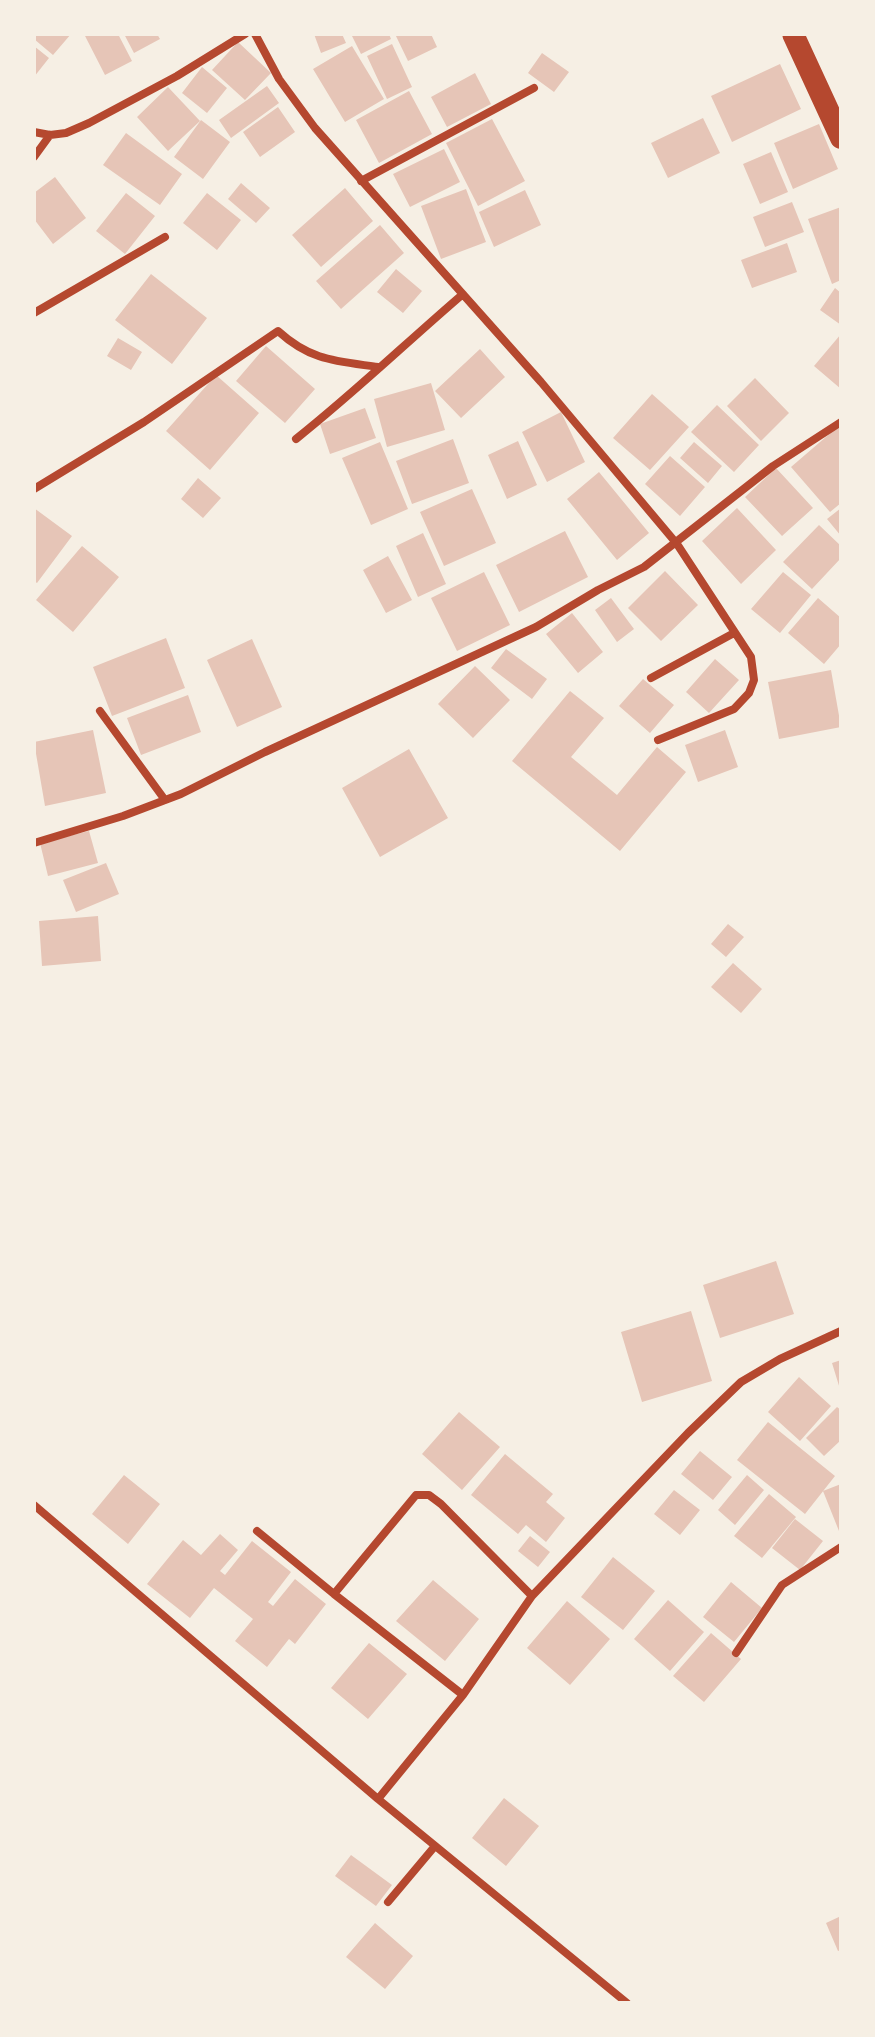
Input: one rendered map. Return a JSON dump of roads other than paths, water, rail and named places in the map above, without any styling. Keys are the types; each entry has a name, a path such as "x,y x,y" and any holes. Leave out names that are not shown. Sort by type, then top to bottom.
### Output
{"highway":[{"path":"793,34 840,133"}],"street":[{"path":"34,132 50,135 66,133 89,123 177,76 245,34"},
{"path":"255,34 279,79 301,111 677,544 751,657 755,670 749,693 734,709 658,740"},
{"path":"361,181 534,88"},
{"path":"34,157 50,135"},
{"path":"34,313 165,237"},
{"path":"296,439 463,294"},
{"path":"34,489 144,422 278,331 291,343 320,359 378,367"},
{"path":"34,843 165,800 492,649 644,567 773,466 841,422"},
{"path":"651,678 734,633"},
{"path":"100,711 165,800"},
{"path":"378,1799 463,1695 532,1596 728,1393 780,1359 841,1331"},
{"path":"334,1594 416,1495 422,1494 433,1497 441,1504 532,1596"},
{"path":"34,1505 378,1799 627,2003"},
{"path":"257,1531 463,1695"},
{"path":"736,1653 782,1585 841,1547"},
{"path":"388,1902 435,1846"}]}
